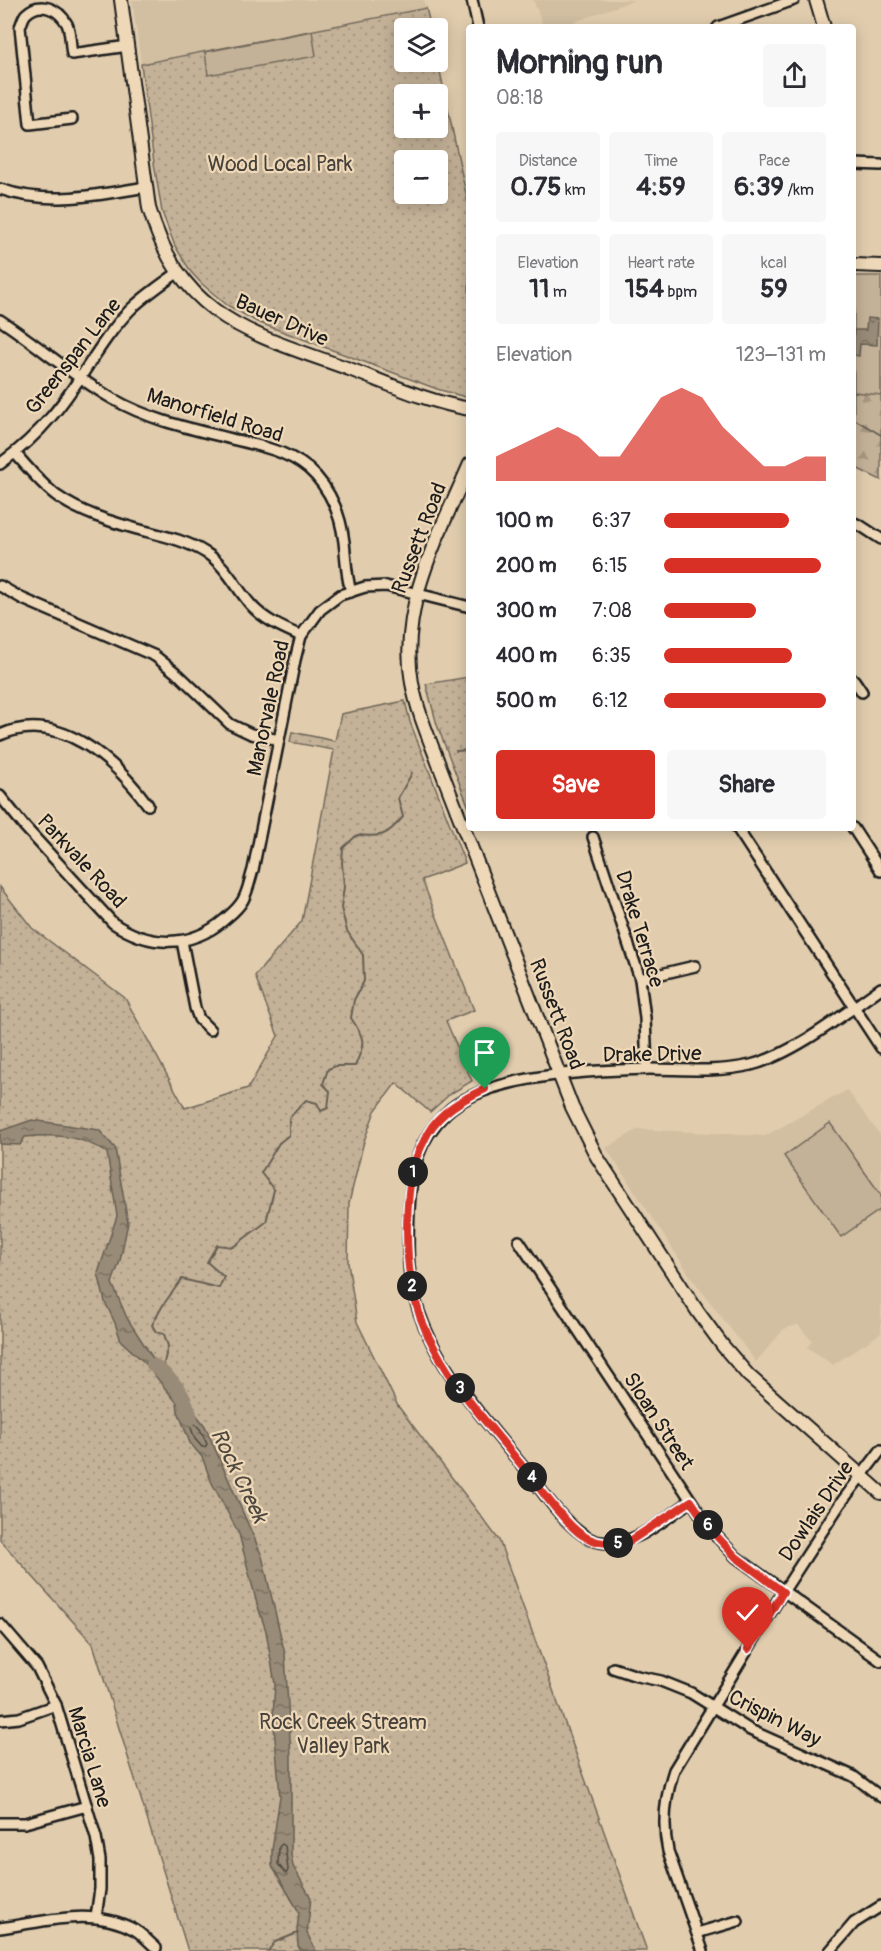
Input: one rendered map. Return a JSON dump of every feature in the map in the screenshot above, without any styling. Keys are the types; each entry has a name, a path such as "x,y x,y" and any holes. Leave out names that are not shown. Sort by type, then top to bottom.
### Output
{"street":[{"name":"Bauer Drive","path":"121,0 149,208 156,232 177,273 195,294 213,309 229,321 258,335 420,396 466,408"},
{"path":"472,0 477,24"},
{"path":"726,24 794,0"},
{"path":"816,0 823,24"},
{"path":"72,119 30,124 20,27 26,14 38,7 49,7 59,14 67,25 72,54 128,46"},
{"path":"856,164 881,165"},
{"path":"0,189 39,199 61,199 146,187"},
{"path":"856,265 881,266"},
{"name":"Greenspan Lane","path":"0,464 15,453 51,417 107,338 130,311 177,273"},
{"name":"Manorfield Road","path":"0,320 112,399 180,427 277,450 300,463 315,476 333,500 344,540 351,591"},
{"path":"15,453 44,485 79,509 108,521 184,542 207,553 224,569 260,614 278,626 301,636"},
{"name":"Russett Road","path":"466,474 416,594 409,653 412,683 422,719 577,1120 597,1157 698,1312 723,1346 748,1375 881,1493"},
{"path":"856,524 881,539"},
{"path":"0,586 23,599 155,656 180,676 230,724 251,734 279,740"},
{"name":"Manorvale Road","path":"183,941 202,936 216,927 244,899 254,870 301,636 320,610 340,595 351,591 365,587 387,586 466,606"},
{"path":"856,683 862,692"},
{"path":"0,735 19,729 37,727 65,733 112,764 133,784 148,805"},
{"name":"Parkvale Road","path":"0,796 25,827 113,923 143,939 160,942 183,941"},
{"path":"739,831 881,1048"},
{"path":"855,831 881,871"},
{"name":"Drake Terrace","path":"593,837 640,979 645,1018 647,1069"},
{"path":"183,941 195,1008 199,1019 210,1030"},
{"path":"640,979 695,966"},
{"name":"Drake Drive","path":"691,1501 630,1541 621,1543 598,1542 582,1535 557,1509 454,1382 435,1350 420,1316 409,1266 410,1194 414,1165 429,1132 448,1111 464,1099 485,1089 559,1075 647,1069 721,1070 751,1065 791,1048 881,988"},
{"name":"Sloan Street","path":"519,1241 710,1529 736,1557 881,1661"},
{"name":"Dowlais Drive","path":"703,1951 665,1837 668,1788 674,1770 783,1592 840,1504 881,1450"},
{"name":"Marcia Lane","path":"0,1624 37,1667 56,1705 87,1806 100,1860 100,1889 96,1917"},
{"name":"Crispin Way","path":"613,1668 637,1676 661,1680 691,1693 750,1730 853,1776 881,1797"},
{"path":"0,1720 19,1718 56,1705"},
{"path":"0,1823 34,1822 87,1806"},
{"path":"830,1951 854,1923 881,1906"},
{"path":"0,1928 67,1917 96,1917 116,1922 136,1931 156,1948"},
{"path":"697,1933 738,1921"}],"shaded area":[{"path":"132,0 424,0 426,8 141,64"},
{"path":"533,0 634,0 569,24 543,24"},
{"path":"847,1090 881,1136 881,1333 833,1365 807,1347 812,1341 798,1325 784,1329 756,1362 693,1280 606,1148 638,1129 765,1136"}],"green space":[{"name":"Wood Local Park","path":"426,8 428,18 394,18 394,72 440,72 443,84 394,84 394,138 448,138 448,109 466,194 466,397 437,389 257,322 227,305 191,272 175,246 162,212 141,64"},
{"path":"312,31 316,56 208,75 205,52"},
{"path":"856,276 881,276 881,395 856,392"},
{"path":"856,376 881,379 881,480 856,468"},
{"path":"466,678 466,800 437,725 426,684"},
{"name":"Rock Creek Stream Valley Park","path":"405,701 410,722 465,863 422,880 474,1010 446,1021 472,1081 450,1094 430,1112 396,1083 375,1111 364,1141 349,1203 348,1262 357,1322 398,1406 499,1540 647,1951 188,1951 93,1644 0,1540 0,887 32,928 125,998 185,1108 248,1088 278,1036 255,976 302,921 334,750 290,742 292,732 335,741 341,714"},
{"path":"830,1123 881,1195 881,1209 841,1237 784,1156"}],"water":[{"path":"867,318 878,319 877,345 860,344 859,356 856,355 856,330 866,330"},
{"path":"32,1120 99,1130 115,1148 128,1223 120,1261 112,1283 127,1318 152,1357 205,1426 262,1556 285,1654 291,1756 291,1854 293,1866 311,1898 307,1933 316,1951 301,1951 298,1946 299,1912 272,1866 272,1850 280,1796 273,1715 275,1684 266,1631 239,1534 211,1481 202,1457 190,1443 177,1403 145,1363 121,1341 105,1302 98,1273 117,1216 107,1153 87,1142 57,1136 25,1137 20,1145 0,1144 0,1131"}],"waterway":[{"path":"856,420 881,435"},
{"path":"456,751 466,750"},
{"path":"162,1371 168,1346 164,1334 156,1332 152,1325 163,1305 182,1279 219,1288 224,1277 207,1262 217,1245 233,1247 266,1222 274,1190 261,1173 279,1143 289,1135 289,1118 306,1100 317,1103 321,1111 328,1108 330,1091 323,1084 328,1069 336,1066 355,1066 362,1041 351,1018 354,1000 364,981 363,955 347,931 341,908 344,887 343,848 357,835 383,834 397,824 403,817 398,798 412,773"},
{"name":"Rock Creek","path":"153,1365 177,1388 186,1402 191,1418"},
{"path":"268,1951 275,1942 298,1933"}],"route":[{"path":"485,1089 464,1099 448,1111 429,1132 414,1165 408,1232 409,1266 420,1316 434,1347 454,1382 557,1509 583,1536 598,1542 630,1541 691,1501 710,1529 736,1557 783,1592 748,1649"}]}
